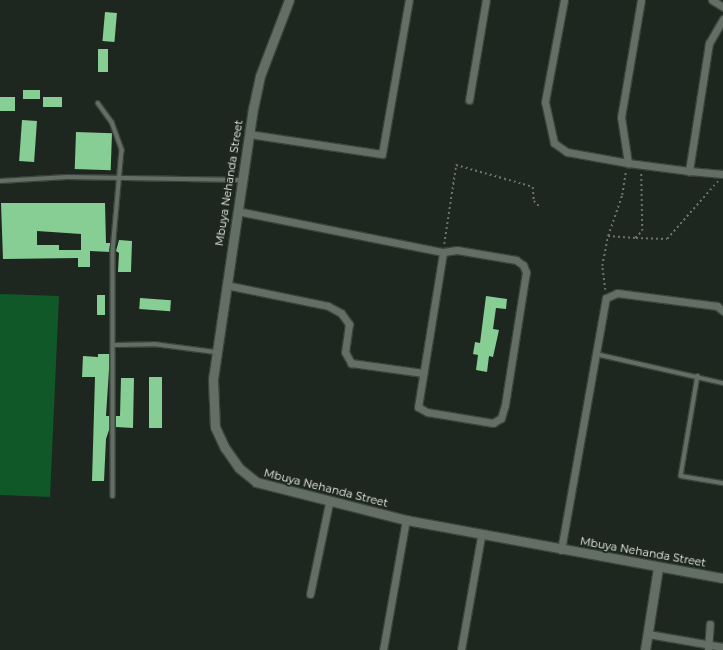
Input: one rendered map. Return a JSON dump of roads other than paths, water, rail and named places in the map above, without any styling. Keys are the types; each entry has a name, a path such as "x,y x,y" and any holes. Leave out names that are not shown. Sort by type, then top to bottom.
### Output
{"street":[{"name":"Mbuya Nehanda Street","path":"289,0 260,76 237,211 217,352 212,404 215,427 225,448 239,468 256,482 330,502 406,520 481,536 658,568 723,578"},
{"path":"249,134 382,154 409,0"},
{"path":"469,100 486,0"},
{"path":"564,0 545,102 554,144 567,152 721,177"},
{"path":"628,163 621,117 640,0"},
{"path":"712,0 723,7"},
{"path":"689,171 709,43 723,19"},
{"path":"237,211 443,252 457,250 516,260 523,265 526,272 501,418 493,423 427,412 418,407 443,252"},
{"path":"226,285 328,306 341,313 349,324 345,352 351,363 423,373"},
{"path":"561,550 606,298 617,293 716,306 723,311"},
{"path":"310,594 330,502"},
{"path":"383,650 406,520"},
{"path":"461,650 481,536"},
{"path":"645,650 658,568"},
{"path":"708,647 710,624"},
{"path":"648,634 708,647 723,647"}],"lane":[{"path":"98,103 112,122 122,150 118,178 113,251 115,345 113,496"},
{"path":"0,181 118,178 242,180"},
{"path":"115,345 154,344 217,352"},
{"path":"596,354 698,376 723,383"},
{"path":"698,376 681,476 723,483"}]}
